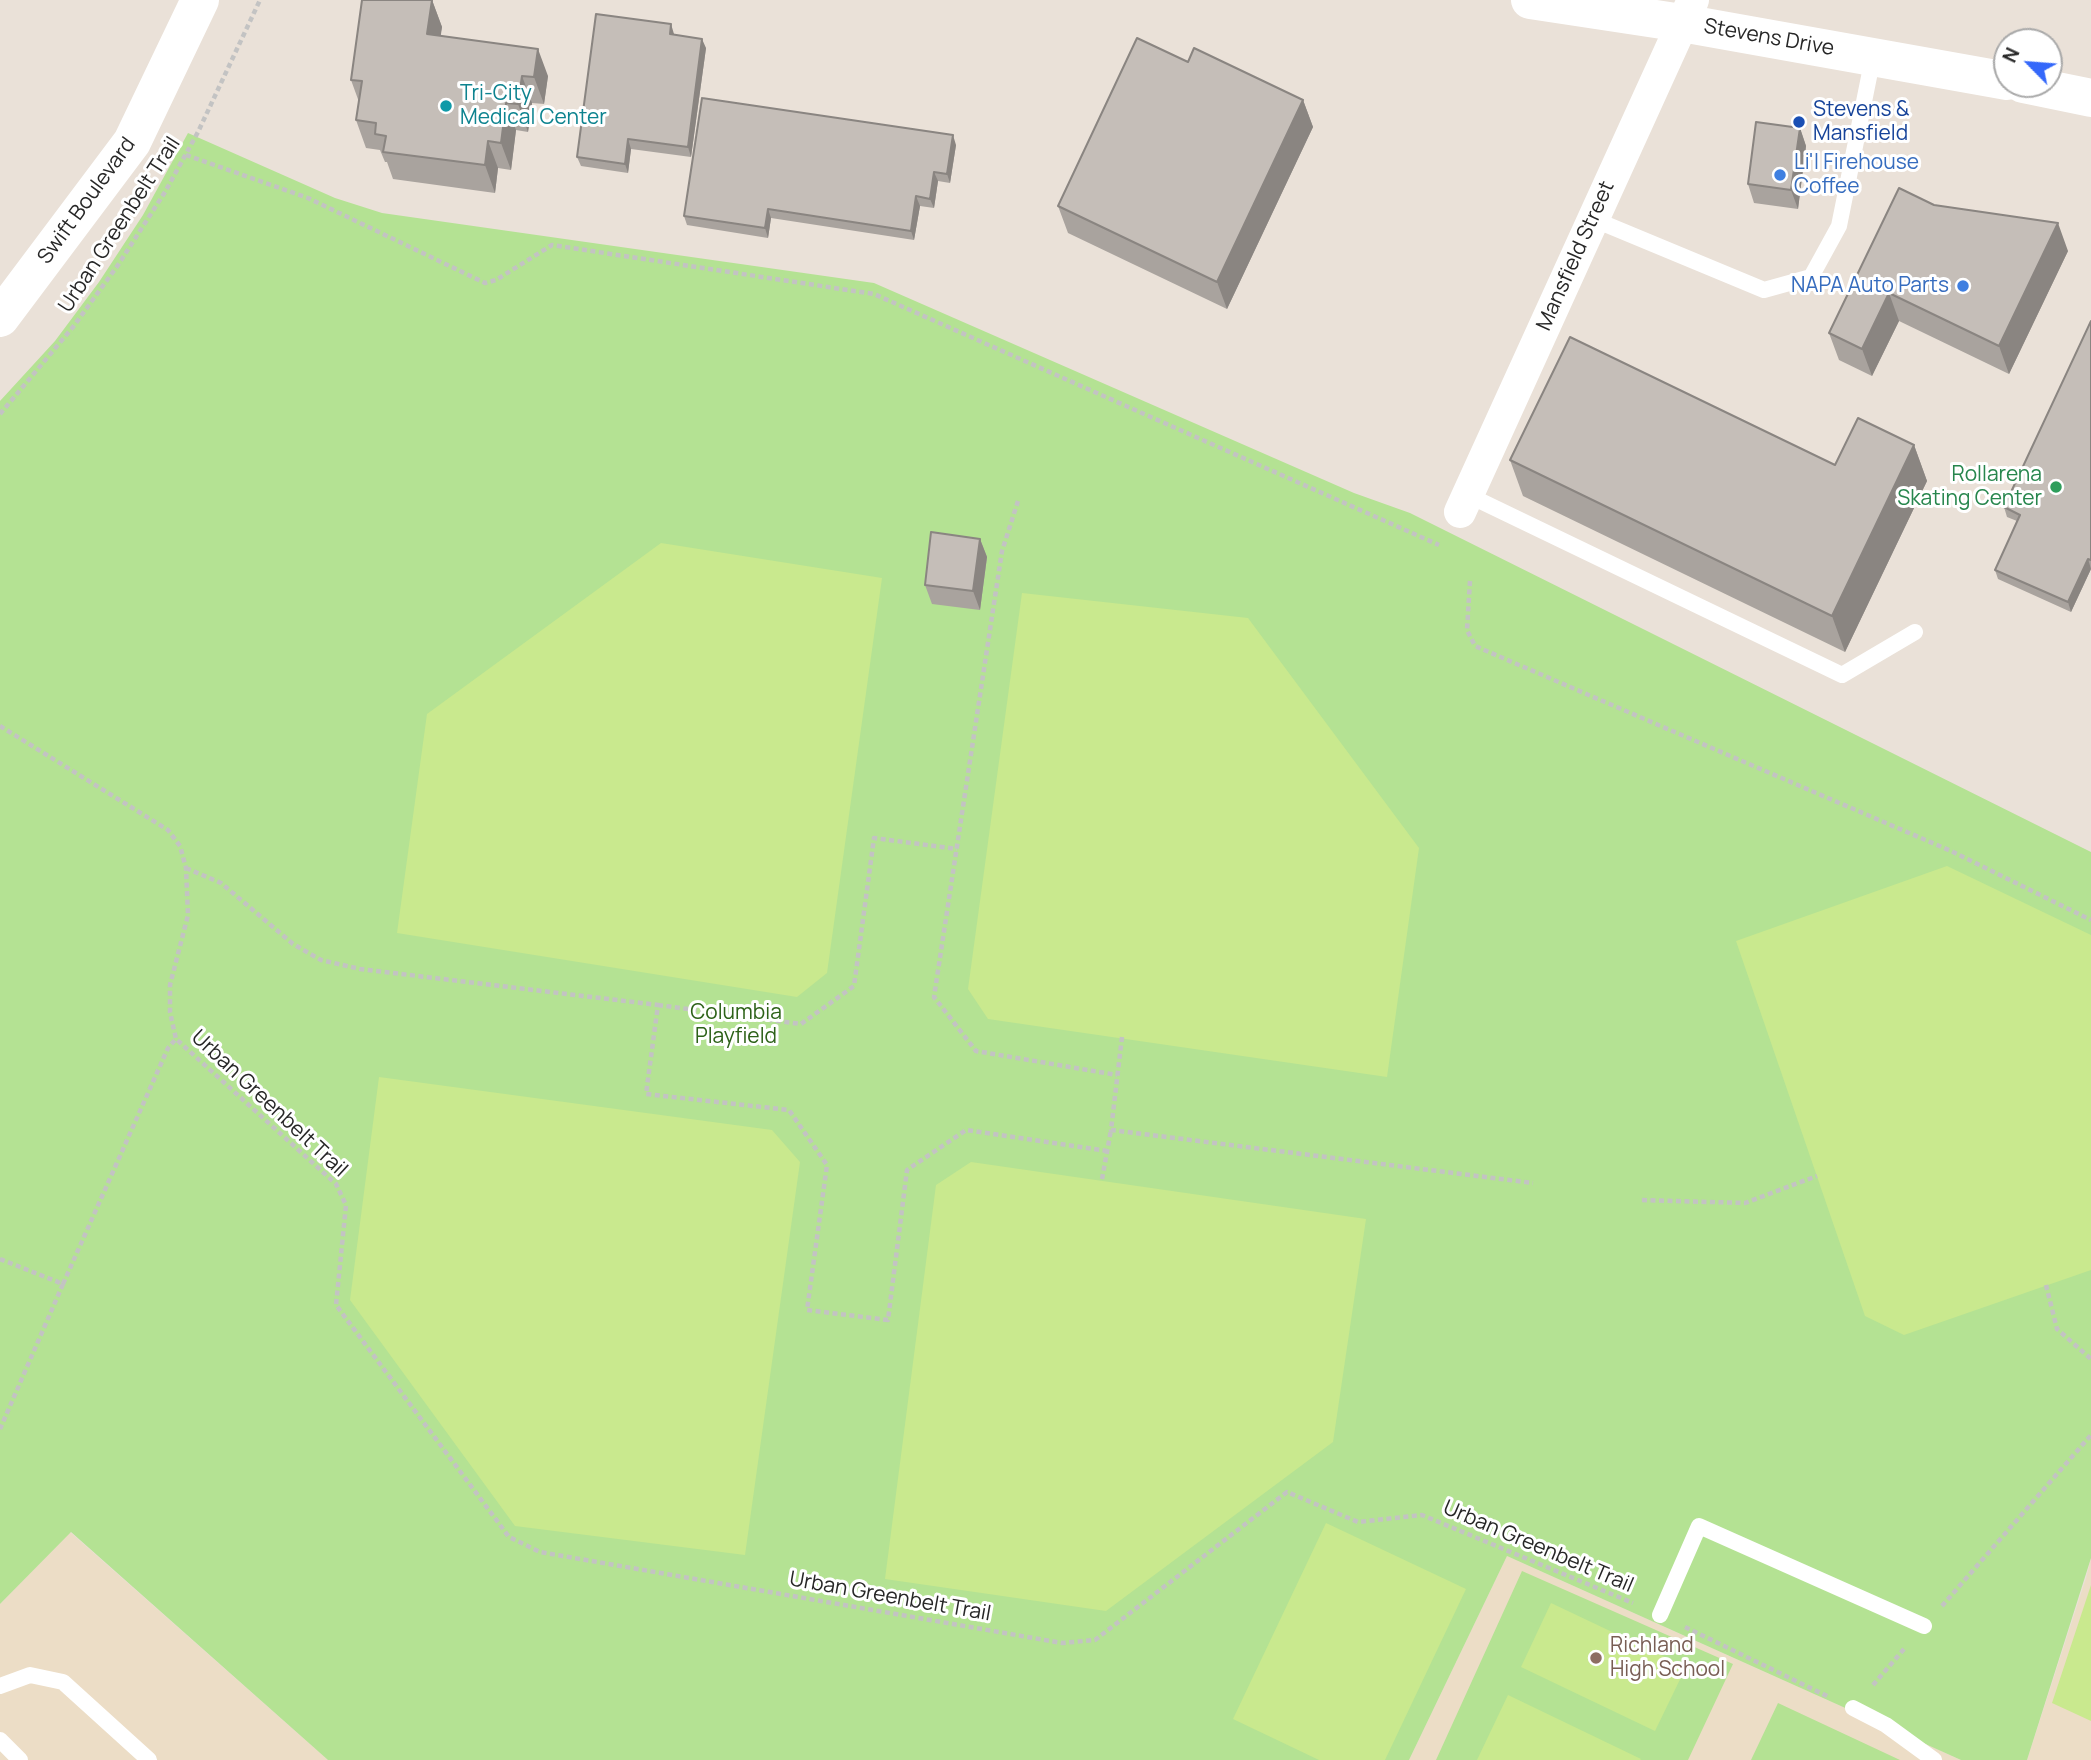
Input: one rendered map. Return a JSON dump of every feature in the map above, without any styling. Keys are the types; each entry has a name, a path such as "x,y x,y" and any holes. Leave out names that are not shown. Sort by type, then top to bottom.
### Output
{"main road":[{"name":"Swift Boulevard","path":"0,318 132,142 200,0"},
{"name":"Stevens Drive","path":"1530,0 1687,11 1872,57 1993,79"},
{"path":"2063,92 2091,98"}],"street":[{"name":"Mansfield Street","path":"1464,503 1687,11"}],"lane":[{"path":"1593,219 1764,290 1811,277 1839,226 1872,57"},
{"path":"1464,503 1842,675 1915,632"},
{"path":"1660,1615 1699,1526 1924,1626"},
{"path":"0,1686 30,1675 63,1682 149,1760"},
{"path":"1853,1708 1886,1725 1934,1760"},
{"path":"0,1740 20,1760"}],"path":[{"name":"Urban Greenbelt Trail","path":"0,414 42,367 111,275 186,155 260,0"},
{"path":"186,155 308,198 485,283 496,280 552,245 874,294 1446,548"},
{"path":"1018,501 1002,551 934,997 976,1051 1117,1075"},
{"path":"1470,581 1467,630 1475,646 1951,850 2091,920"},
{"name":"Urban Greenbelt Trail","path":"0,726 168,830 180,846 186,869 188,915 170,985 170,1012 176,1039 336,1184 346,1205 336,1305 509,1537 540,1552 1062,1643 1095,1640 1287,1492 1358,1522 1422,1515 1660,1615 1853,1708"},
{"path":"186,869 221,883 293,944 321,960 360,969 801,1024 854,986 874,838 957,849"},
{"path":"658,1005 646,1094 789,1110 827,1165 807,1310 888,1320 907,1170 966,1130 1107,1151"},
{"path":"1102,1179 1122,1037"},
{"path":"0,1429 168,1048 176,1039"},
{"path":"1111,1130 1533,1183"},
{"path":"1642,1200 1745,1203 1817,1176"},
{"path":"0,1259 63,1284"},
{"path":"2046,1285 2057,1329 2091,1359"},
{"path":"1853,1708 2091,1434"}],"shaded area":[{"path":"70,1532 328,1760 0,1760 0,1604"},
{"name":"Richland High School","path":"1507,1556 1961,1760 1409,1760"},
{"path":"2091,1558 2091,1760 2027,1760 2086,1578"}],"green space":[{"name":"Columbia Playfield","path":"188,133 335,198 382,213 874,283 1354,493 1410,513 2091,852 2091,1558 2027,1760 1961,1760 1507,1556 1409,1760 328,1760 71,1532 0,1604 0,401 55,341 99,282 143,215"},
{"path":"661,543 882,578 827,973 797,997 397,933 427,714"},
{"path":"1022,593 1248,618 1419,848 1387,1077 988,1019 968,989"},
{"path":"1947,866 2091,935 2091,1270 1904,1335 1865,1316 1736,941"},
{"path":"379,1077 772,1130 800,1162 745,1555 515,1526 350,1300"},
{"path":"971,1162 1366,1219 1333,1442 1106,1611 885,1579 936,1185"},
{"path":"1326,1523 1466,1589 1385,1760 1319,1760 1233,1719"},
{"name":"Richland High School","path":"1522,1571 1733,1664 1688,1760 1436,1760"},
{"path":"2091,1585 2091,1721 2052,1703"},
{"path":"1551,1603 1686,1667 1655,1731 1521,1667"},
{"path":"1508,1695 1641,1759 1477,1760"},
{"path":"1778,1703 1900,1760 1751,1760"}],"building":[{"name":"Tri-City Medical Center","path":"362,0 432,0 427,34 538,49 534,77 522,76 518,104 506,103 501,143 488,141 485,165 383,152 386,136 375,134 376,123 356,120 362,81 351,80"},
{"path":"596,14 671,24 670,34 702,39 688,147 628,139 625,164 577,157"},
{"path":"1137,38 1188,62 1194,48 1303,100 1217,282 1058,206"},
{"path":"702,98 953,135 947,174 934,172 930,199 916,196 911,231 768,209 765,228 684,216"},
{"path":"1756,122 1800,128 1791,190 1748,184"},
{"name":"NAPA Auto Parts","path":"1899,188 1934,205 2058,223 1999,346 1889,293 1862,349 1829,333"},
{"name":"Rollarena Skating Center","path":"2091,321 2091,560 2088,559 2068,602 1995,570 2020,515 2004,507"},
{"path":"1570,337 1835,465 1858,418 1914,445 1832,616 1510,460"},
{"path":"931,532 980,539 973,591 925,585"}],"place":[{"name":"Tri-City Medical Center","path":"446,106"},
{"name":"Stevens & Mansfield","path":"1799,122"},
{"name":"Li'l Firehouse Coffee","path":"1780,175"},
{"name":"NAPA Auto Parts","path":"1963,286"},
{"name":"Rollarena Skating Center","path":"2056,487"},
{"name":"Richland High School","path":"1596,1658"}]}
